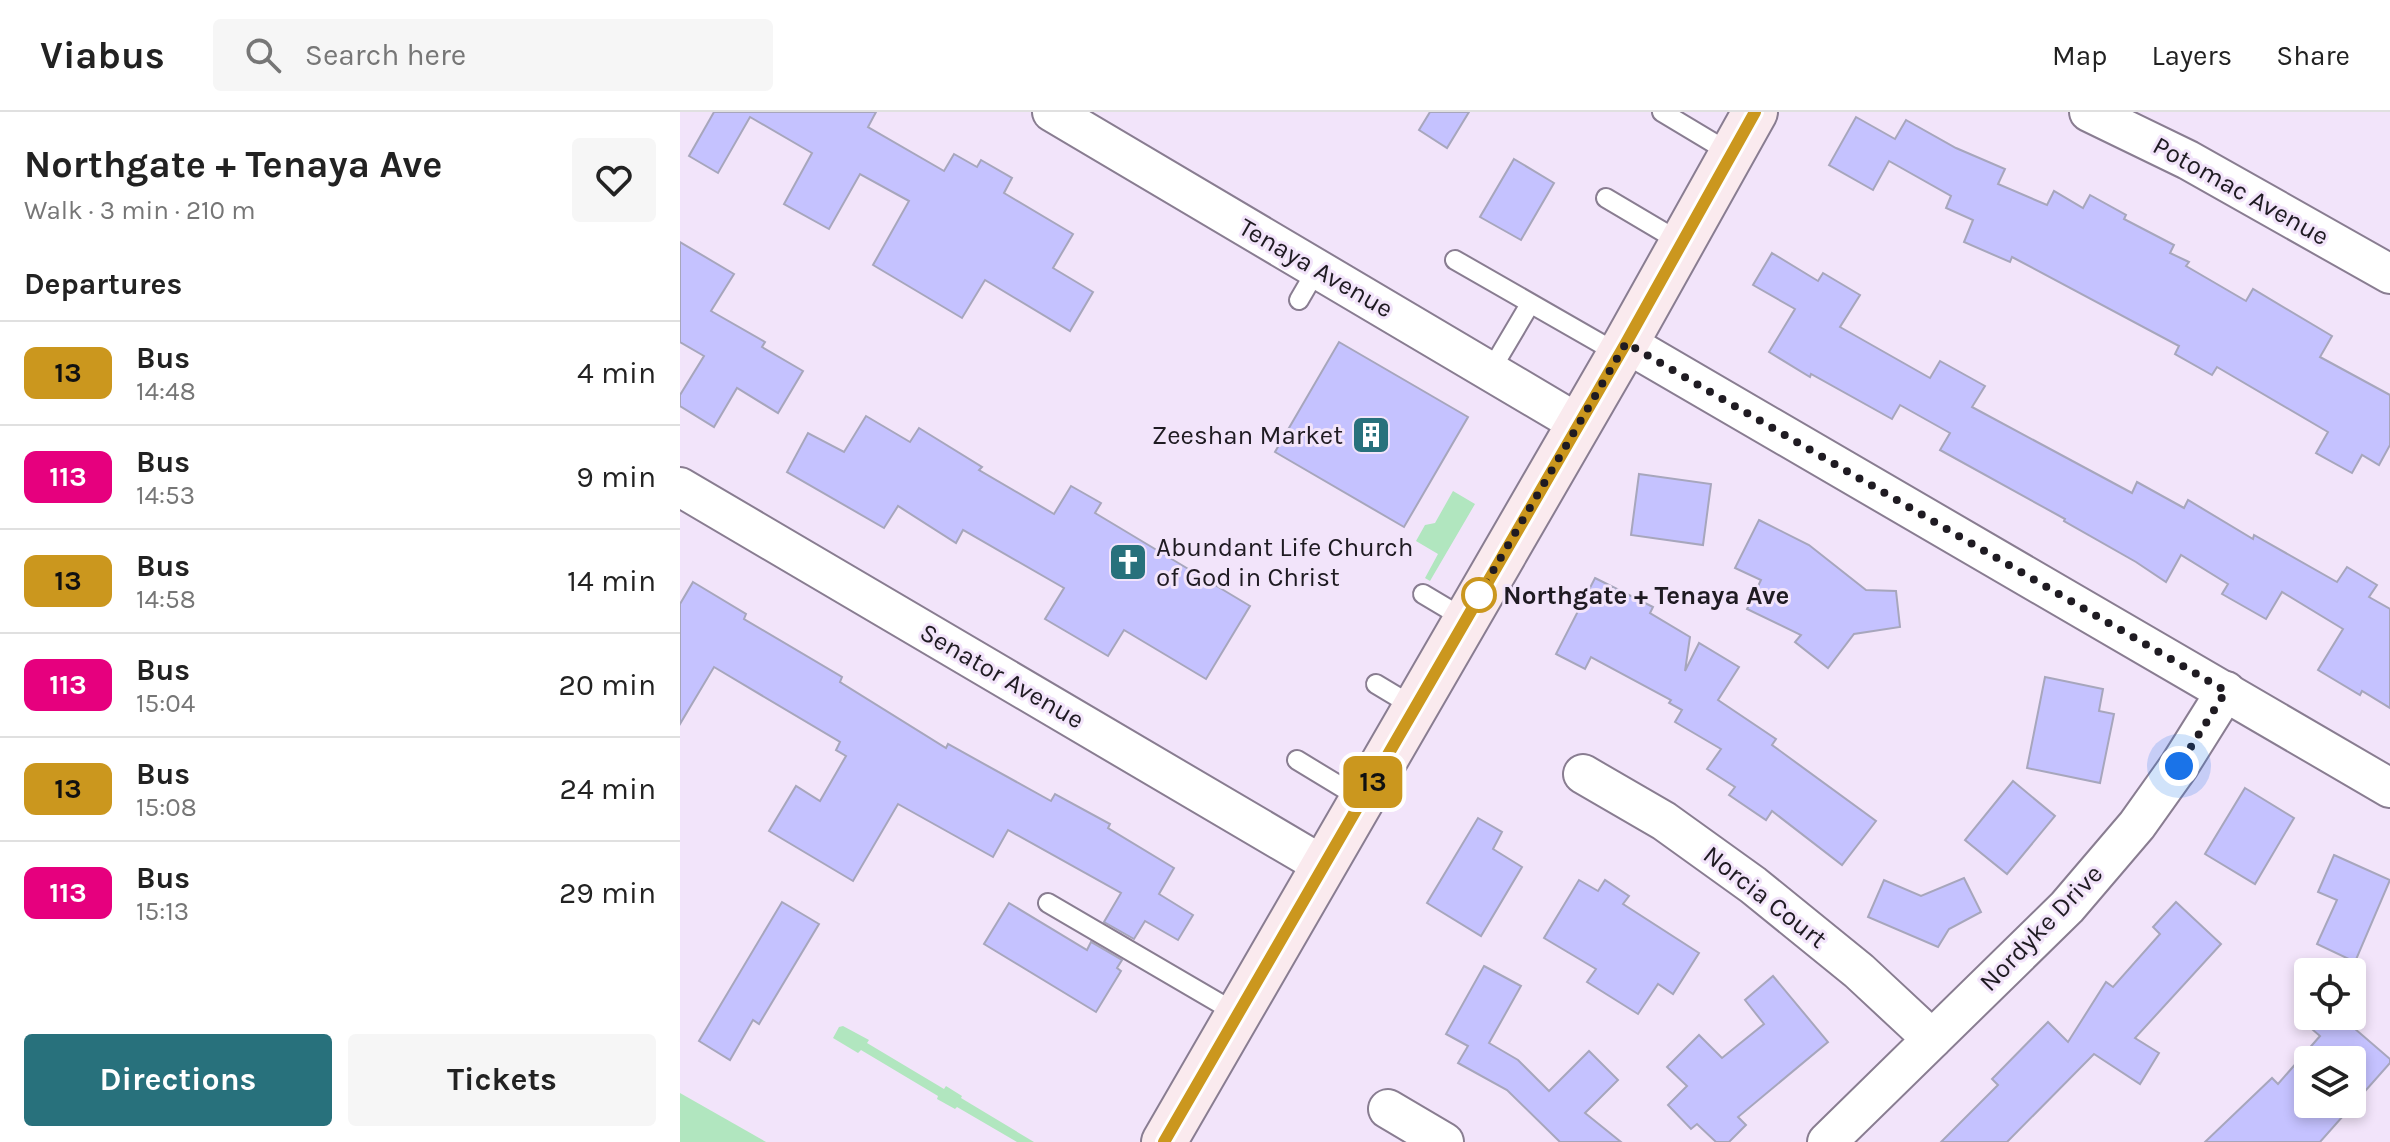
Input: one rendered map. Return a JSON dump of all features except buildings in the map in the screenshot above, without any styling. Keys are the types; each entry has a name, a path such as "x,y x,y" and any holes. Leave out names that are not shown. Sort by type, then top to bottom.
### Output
{"main road":[{"path":"1164,1142 1623,348 1755,112"}],"street":[{"name":"Tenaya Avenue","path":"1052,112 1308,284 1491,370 1579,424"},
{"name":"Potomac Avenue","path":"2089,112 2188,160 2390,274"},
{"path":"1623,348 2226,691 2390,788"},
{"name":"Senator Avenue","path":"680,487 1324,866"},
{"name":"Nordyke Drive","path":"1827,1142 2067,907 2137,825 2226,691"},
{"name":"Norcia Court","path":"1583,774 1664,821 1753,885 1859,971 1932,1039"},
{"path":"1388,1109 1444,1142"}],"lane":[{"path":"1662,112 1732,154"},
{"path":"1606,198 1682,243"},
{"path":"1455,260 1530,304 1623,348"},
{"path":"1491,370 1530,304"},
{"path":"1423,594 1465,619"},
{"path":"1376,684 1416,708"},
{"path":"1297,760 1363,800"},
{"path":"1048,903 1238,1014"}],"green space":[{"path":"1453,491 1475,504 1430,581 1425,578 1438,554 1416,541 1425,525 1435,523"},
{"path":"843,1026 1034,1142 1017,1142 957,1107 955,1109 937,1099 938,1096 861,1050 858,1053 833,1038 839,1027"},
{"path":"680,1093 766,1142 680,1142"}],"bus line":[{"name":"13","path":"1164,1142 1626,343 1755,112"}],"place":[{"name":"Zeeshan Market","path":"1371,435"},
{"name":"Abundant Life Church of God in Christ","path":"1128,562"},
{"name":"Northgate + Tenaya Ave","path":"1479,595"}],"route":[{"path":"1479,595 1626,343 2226,691 2179,766"}]}
